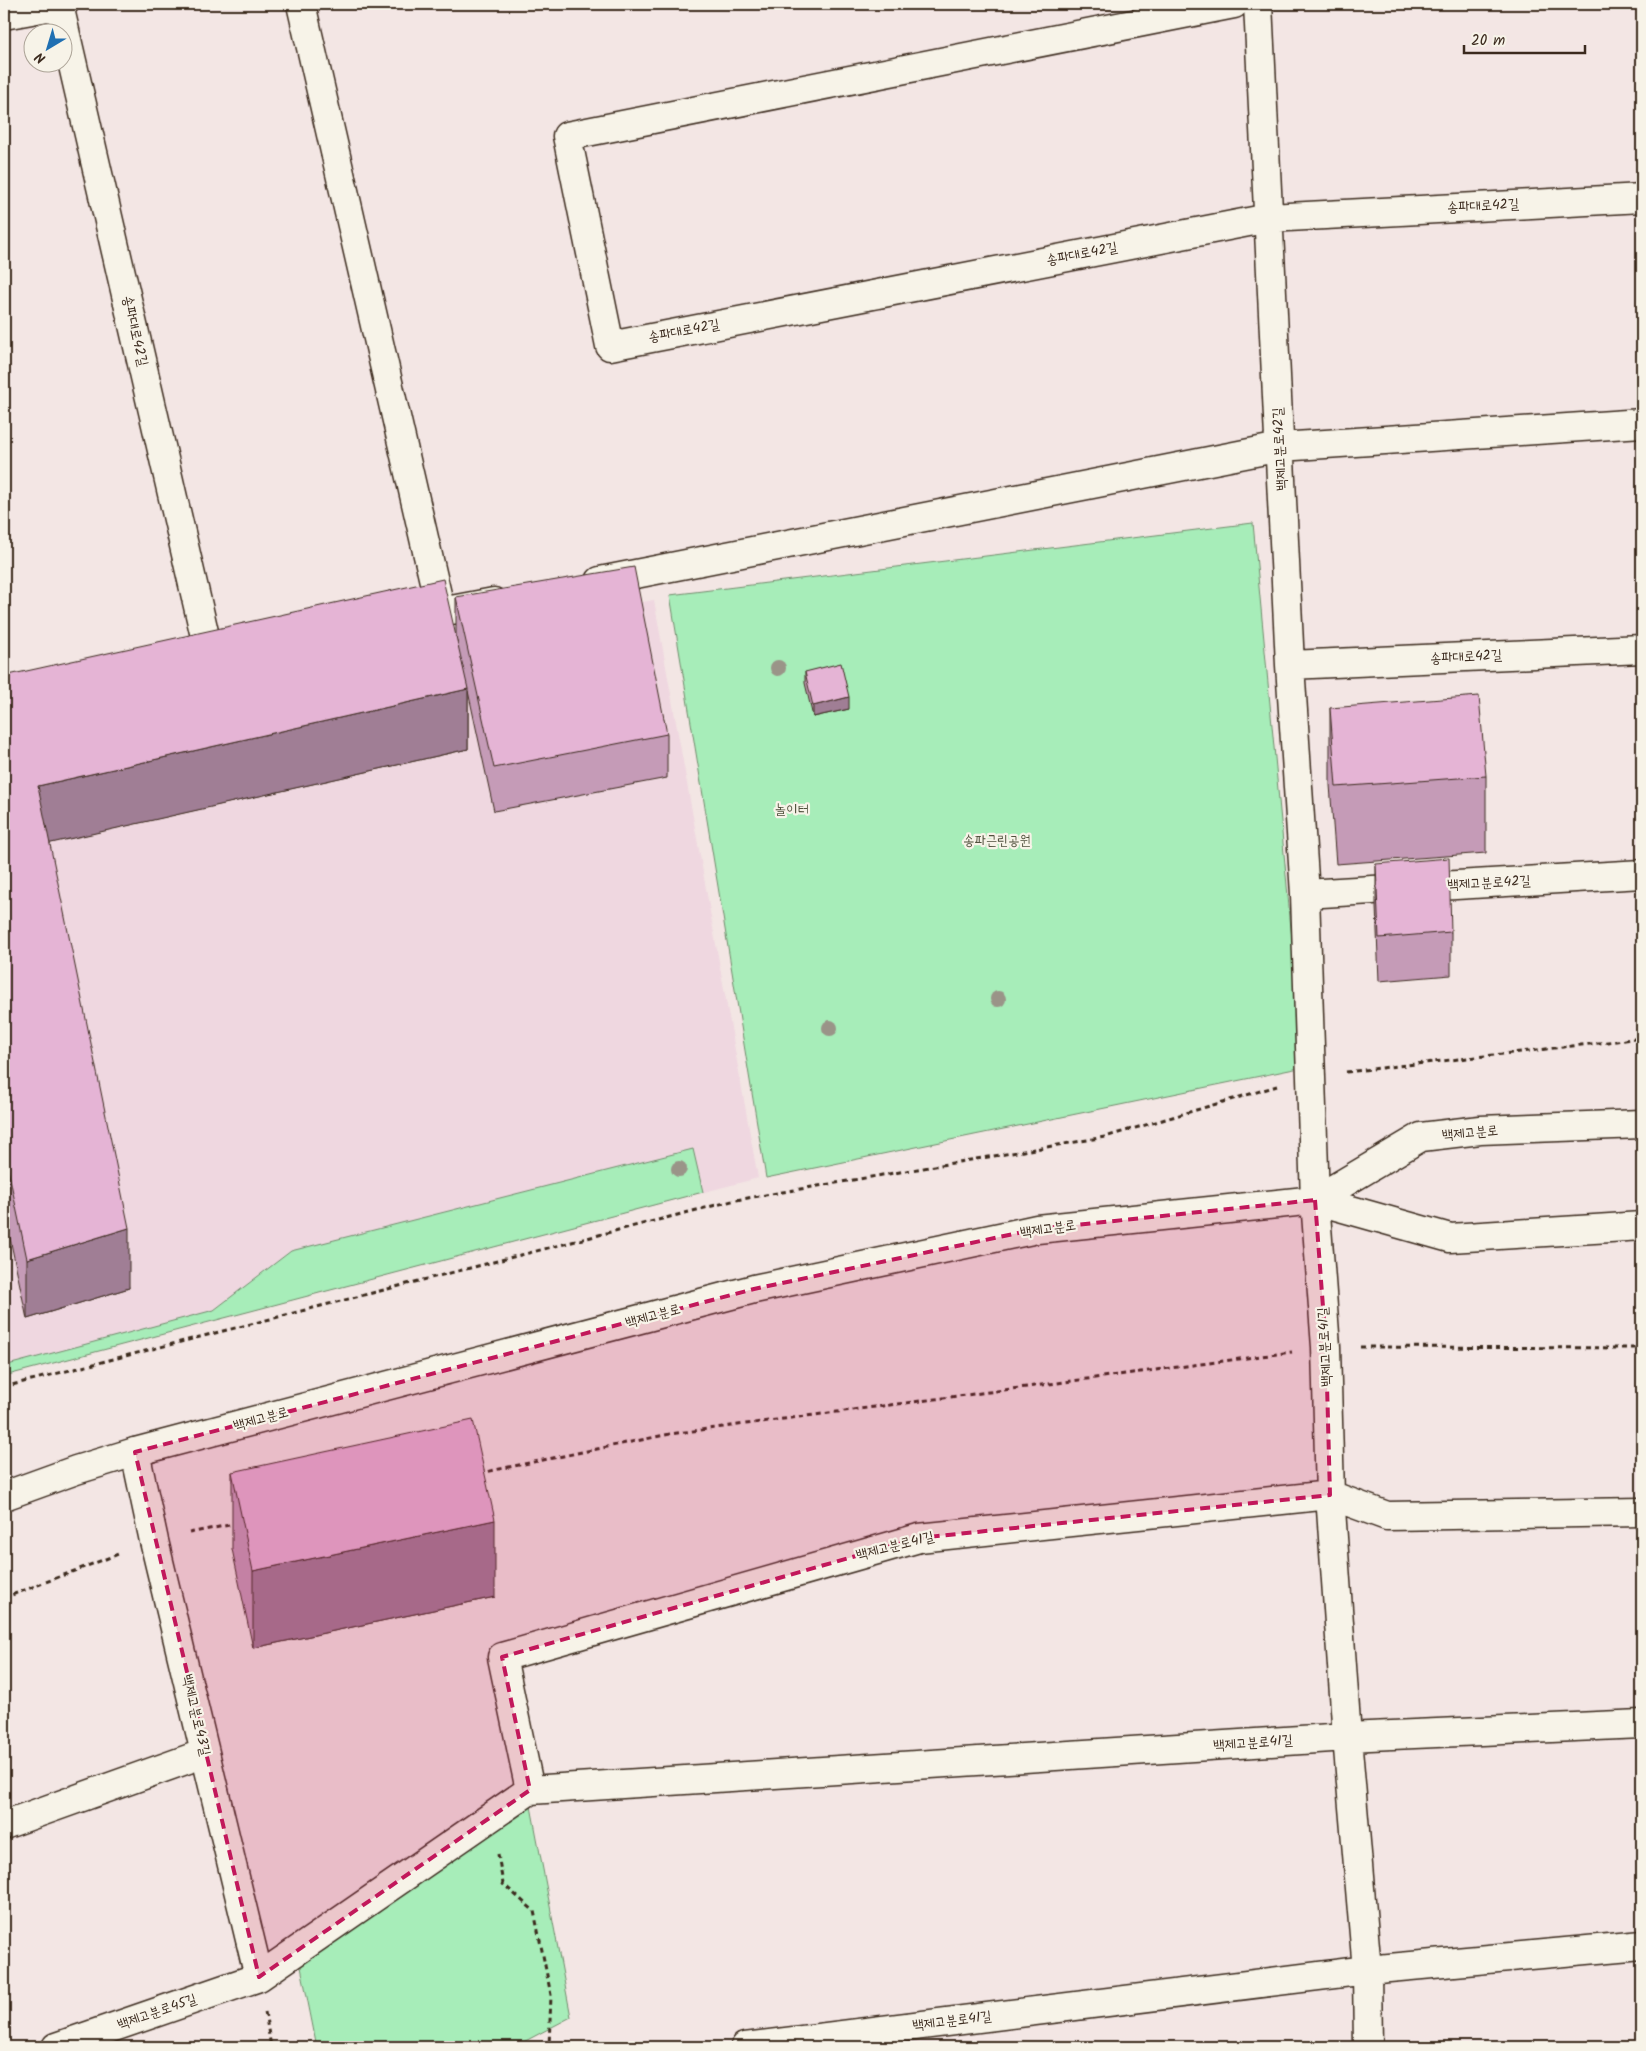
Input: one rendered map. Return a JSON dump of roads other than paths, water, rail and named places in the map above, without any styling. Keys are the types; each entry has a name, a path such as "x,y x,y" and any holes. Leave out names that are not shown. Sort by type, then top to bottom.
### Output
{"street":[{"path":"4,15 62,4"},
{"name":"송파대로42길","path":"62,4 220,656 182,663"},
{"path":"301,4 441,612"},
{"name":"송파대로42길","path":"1234,4 567,136 610,346 1269,218 1642,198"},
{"name":"백제고분로42길","path":"1258,4 1290,665 1305,894 1315,1200"},
{"path":"575,586 1280,447 1642,423"},
{"path":"393,622 517,597"},
{"name":"송파대로42길","path":"1290,665 1642,648"},
{"name":"백제고분로42길","path":"1305,894 1642,874"},
{"name":"백제고분로","path":"1315,1200 1421,1137 1480,1130 1642,1124"},
{"name":"백제고분로","path":"4,1496 76,1470 135,1452 764,1287 1037,1229 1315,1200 1450,1238 1642,1226"},
{"name":"백제고분로41길","path":"1315,1200 1326,1347 1330,1495 1347,1737 1367,1970 1368,2047"},
{"name":"백제고분로43길","path":"135,1452 154,1541 259,1977"},
{"name":"백제고분로41길","path":"1642,1512 1387,1516 1330,1495 919,1538 502,1657 530,1790 1347,1737 1642,1724"},
{"path":"4,1825 205,1752"},
{"name":"백제고분로45길","path":"56,2047 259,1977 530,1790"},
{"name":"백제고분로41길","path":"745,2047 1367,1970 1642,1945"}],"park label":[{"name":"놀이터","path":"792,810"},
{"name":"송파근린공원","path":"997,841"}]}
